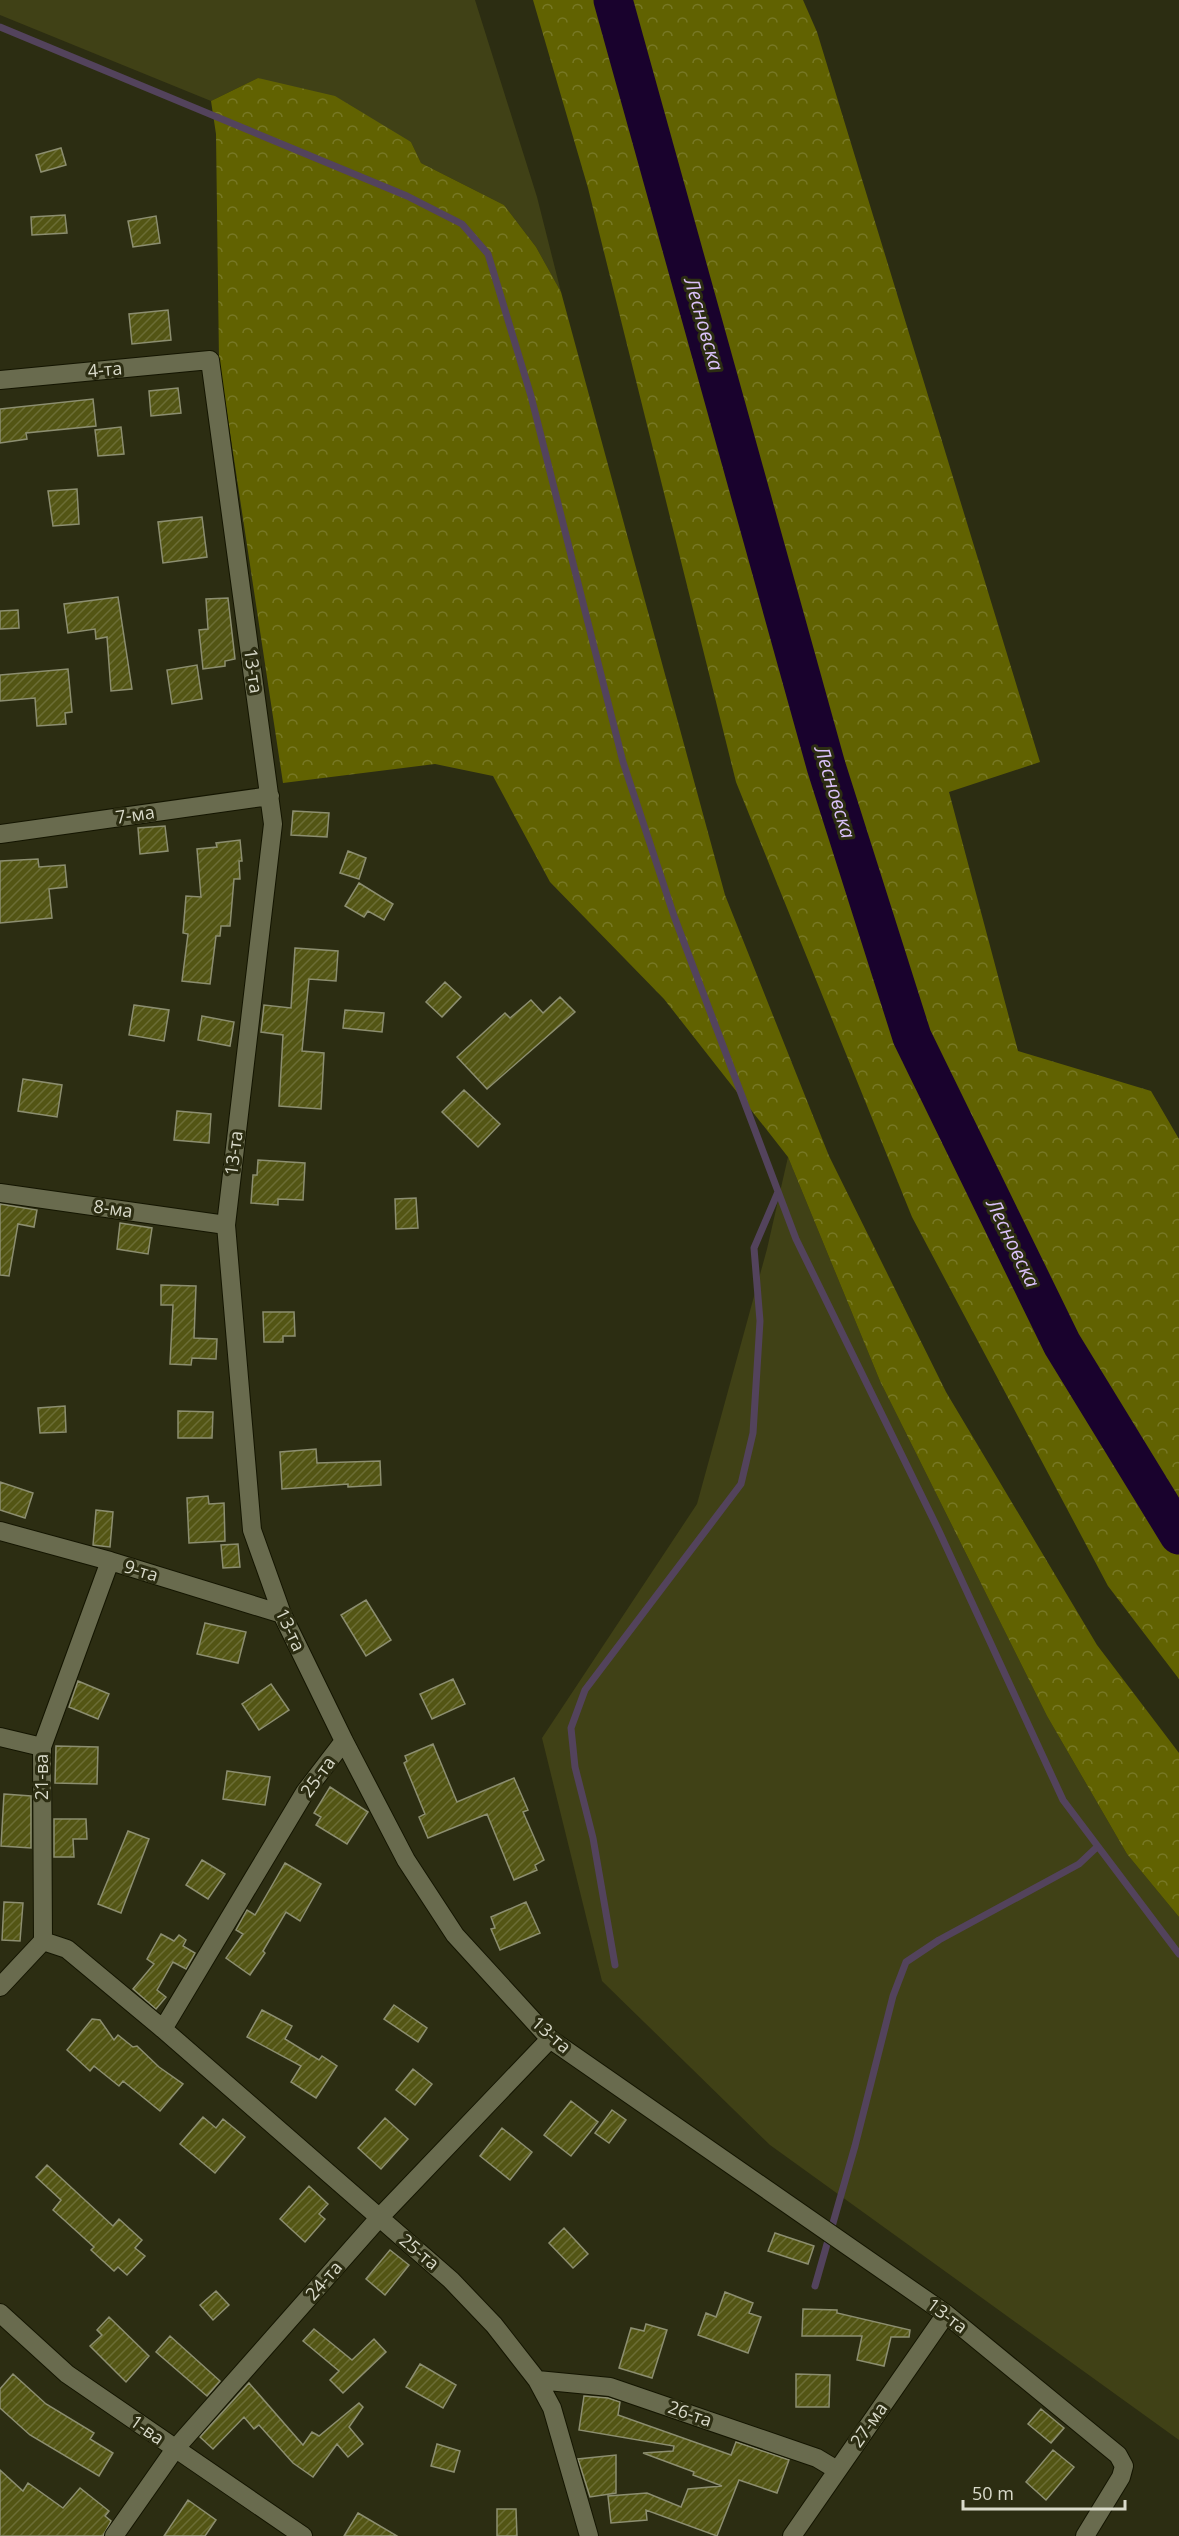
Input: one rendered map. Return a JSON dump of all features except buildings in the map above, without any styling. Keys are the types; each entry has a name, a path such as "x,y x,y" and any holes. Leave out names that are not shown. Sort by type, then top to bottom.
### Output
{"street":[{"name":"4-та","path":"0,380 210,360"},
{"name":"13-та","path":"210,360 273,824 226,1225 252,1530 282,1614 344,1741 406,1860 455,1935 549,2039 946,2314 1122,2460 1124,2466 1121,2477 1085,2536"},
{"name":"7-ма","path":"0,834 270,796"},
{"name":"8-ма","path":"0,1193 226,1225"},
{"name":"9-та","path":"0,1531 110,1561 282,1614"},
{"name":"21-ва","path":"43,1941 42,1747 110,1561"},
{"path":"0,1737 42,1747"},
{"name":"25-та","path":"163,2029 305,1792 344,1741"},
{"path":"0,1988 43,1941"},
{"name":"25-та","path":"43,1941 67,1949 163,2029 452,2280 494,2325 537,2379 552,2408 589,2536"},
{"name":"24-та","path":"114,2536 175,2449 379,2218 549,2039"},
{"name":"1-ва","path":"0,2313 67,2374 303,2536"},
{"name":"27-ма","path":"792,2536 946,2314"},
{"name":"26-та","path":"537,2379 610,2387 817,2458 837,2470"}],"shaded area":[{"path":"0,0 475,0 537,197 561,292 536,247 504,205 421,163 411,142 258,78 211,101 0,15"},
{"path":"788,1157 880,1381 1047,1716 1127,1854 1179,1917 1179,2440 770,2145 602,1981 542,1738 697,1504 767,1249"}],"green space":[{"path":"533,0 803,0 817,32 1040,762 949,792 1018,1051 1151,1091 1179,1139 1179,1679 1108,1586 912,1217 736,782 588,188"},
{"path":"258,78 335,96 411,142 421,163 504,205 536,247 561,292 725,895 829,1156 946,1392 1097,1645 1179,1753 1179,1917 1127,1854 1047,1716 880,1381 788,1157 664,999 550,882 493,776 435,764 283,783 219,360 216,134 211,101"}],"waterway":[{"name":"Лесновска","path":"613,0 826,766 912,1037 1062,1344 1179,1535"},
{"path":"0,27 407,196 462,224 488,254 531,396 623,762 674,916 796,1239 938,1529 1063,1800 1179,1954"},
{"path":"615,1965 593,1838 575,1767 571,1728 585,1690 741,1484 753,1433 760,1321 754,1248 778,1192"},
{"path":"815,2286 855,2146 893,1996 906,1962 939,1940 1079,1864 1097,1847"}]}
